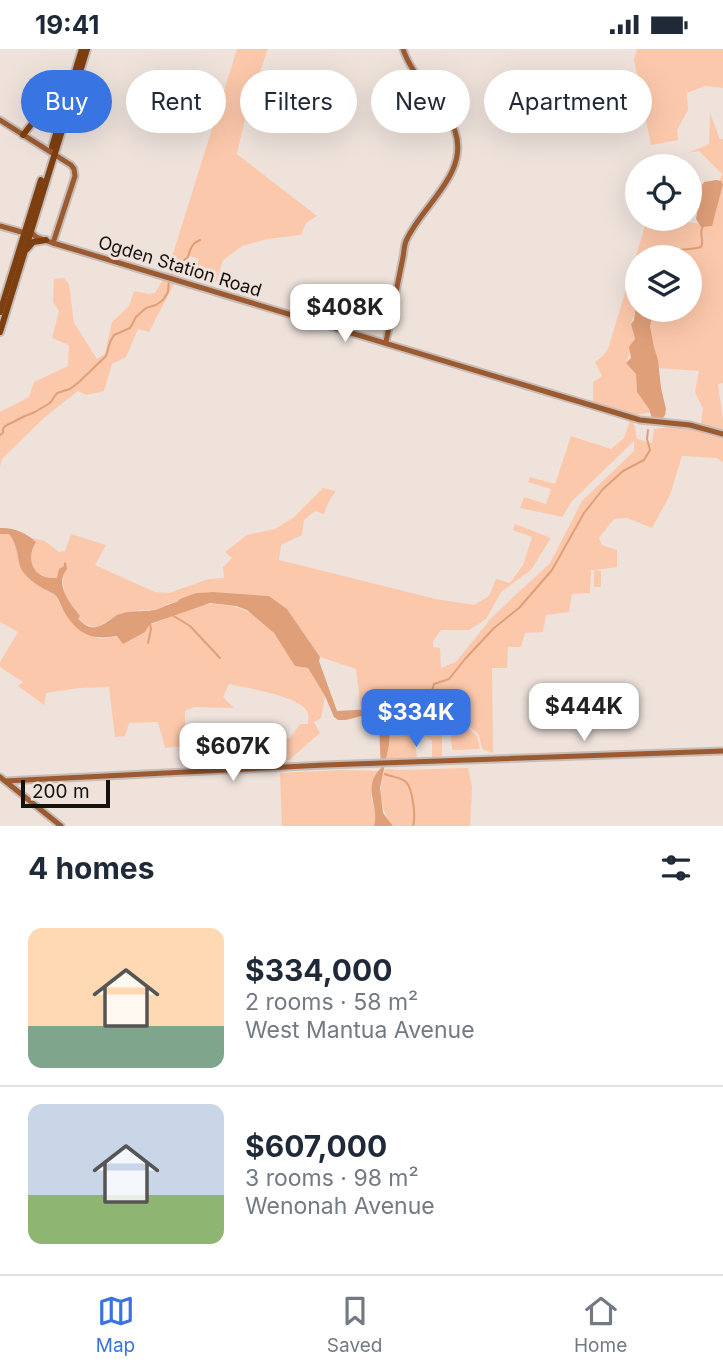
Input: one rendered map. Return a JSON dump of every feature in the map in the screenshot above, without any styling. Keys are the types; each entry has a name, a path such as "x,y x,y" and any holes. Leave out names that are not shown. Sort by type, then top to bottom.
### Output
{"main road":[{"path":"77,70 85,49"},
{"path":"0,333 28,232 85,49"},
{"path":"52,153 57,133"},
{"path":"0,312 28,232"},
{"path":"10,296 13,294 27,248 33,242 50,242"}],"street":[{"path":"386,342 405,243 453,170 457,156 456,136 451,123 408,62 403,49"},
{"path":"0,120 72,167 75,176 50,242"},
{"path":"0,226 28,232"},
{"name":"Ogden Station Road","path":"28,232 50,242 620,414 650,422 690,425 723,434"},
{"path":"3,779 723,751"},
{"path":"0,787 3,779"},
{"path":"3,779 61,826"}],"shaded area":[{"path":"237,49 268,49 260,70 240,70 242,133 237,154 317,216 306,223 301,235 267,239 242,246 223,260 216,282 205,280 197,270 199,259 190,256 181,265 149,332 138,329 126,357 112,364 104,391 86,395 78,391 45,417 2,459 0,467 0,412 29,397 34,382 68,366 69,345 52,338 59,311 53,302 54,279 64,278 69,284 74,323 97,359 105,354 112,322 129,306 134,291 155,293 167,273 211,133 226,133 226,84"},
{"path":"637,49 723,49 723,88 705,86 687,93 688,110 677,130 678,140 651,145 649,133 652,133 652,70 636,70 634,59"},
{"path":"710,113 720,139 723,139 723,383 718,384 723,420 723,462 716,458 682,456 670,495 652,528 627,518 614,519 599,538 602,545 617,550 617,567 591,570 590,593 572,594 569,612 546,615 543,632 525,633 521,647 508,647 507,668 492,668 493,753 482,749 479,735 464,721 442,724 442,756 432,757 432,741 426,736 417,737 417,758 386,759 389,745 374,709 361,710 356,669 320,657 287,609 269,596 196,593 160,609 119,614 96,628 77,619 79,615 65,593 64,566 57,578 45,577 36,571 31,557 36,542 31,538 45,541 59,552 65,551 71,534 106,545 95,565 155,592 169,593 209,579 224,578 223,567 232,558 225,552 247,535 275,529 293,518 323,488 336,491 324,514 315,511 304,520 302,535 281,545 279,560 436,599 474,605 489,596 496,579 510,583 523,565 532,537 513,530 515,524 551,538 531,570 501,592 486,619 469,630 441,630 433,641 433,647 440,648 441,668 456,662 492,617 550,563 582,501 634,451 634,441 572,501 562,517 520,508 524,497 546,504 551,489 528,482 530,477 555,484 571,436 611,449 624,438 630,421 634,423 637,439 652,443 654,429 701,423 703,409 695,392 699,371 658,368 650,326 651,322 702,322 702,245 639,245 643,231 702,231 702,222 722,174 699,151 688,153 709,144"},
{"path":"716,180 723,184 712,226 702,227 702,185 704,182"},
{"path":"625,292 625,322 631,322 635,339 626,363 636,374 637,392 651,412 631,416 593,405 593,382 602,376 595,362 608,349"},
{"path":"651,322 666,409 663,418 652,418 637,392 636,374 626,363 631,358 629,347 635,339 631,324"},
{"path":"0,528 20,531 36,542 31,557 33,566 40,574 57,578 59,569 66,563 67,569 62,581 65,594 80,616 78,619 89,627 100,626 122,613 157,609 196,593 269,596 287,609 320,657 319,661 337,711 374,709 390,720 389,745 380,788 383,813 393,826 374,826 372,783 381,768 379,727 373,716 369,714 346,720 334,717 308,668 295,666 274,633 247,610 210,603 150,624 145,632 123,644 117,636 94,637 82,632 71,622 55,595 26,576 12,539 9,534 0,534"},
{"path":"0,534 9,534 14,539 20,566 55,595 66,615 85,634 101,639 145,632 150,624 209,604 225,605 249,612 275,635 295,666 308,668 325,696 321,718 314,722 320,733 289,760 258,762 256,741 290,738 300,724 308,724 308,713 304,707 285,697 229,684 223,697 234,708 194,707 185,711 185,746 165,748 158,722 129,723 125,736 115,737 109,687 46,693 44,705 18,686 23,682 0,667 0,662 18,632 0,622"},
{"path":"594,570 601,571 601,587 594,587"},
{"path":"463,723 477,736 480,749 452,750 450,724"},
{"path":"468,768 472,787 470,826 393,826 381,798 385,769"},
{"path":"379,771 375,775 371,797 377,817 374,826 282,826 280,773"}],"waterway":[{"path":"701,245 703,226"},
{"path":"171,275 188,257 193,245 200,240"},
{"path":"0,435 5,426 35,412 50,403 57,393 70,389 79,382 106,356 114,335 130,328 136,317 146,308 163,300 168,292 169,280"},
{"path":"389,719 425,713 434,684 449,679 494,628 519,608 552,570 584,513 603,489 623,471 644,460 650,450 648,430"},
{"path":"172,615 190,626 220,658"},
{"path":"148,643 150,624"},
{"path":"385,774 406,782 413,803 413,826"}]}
